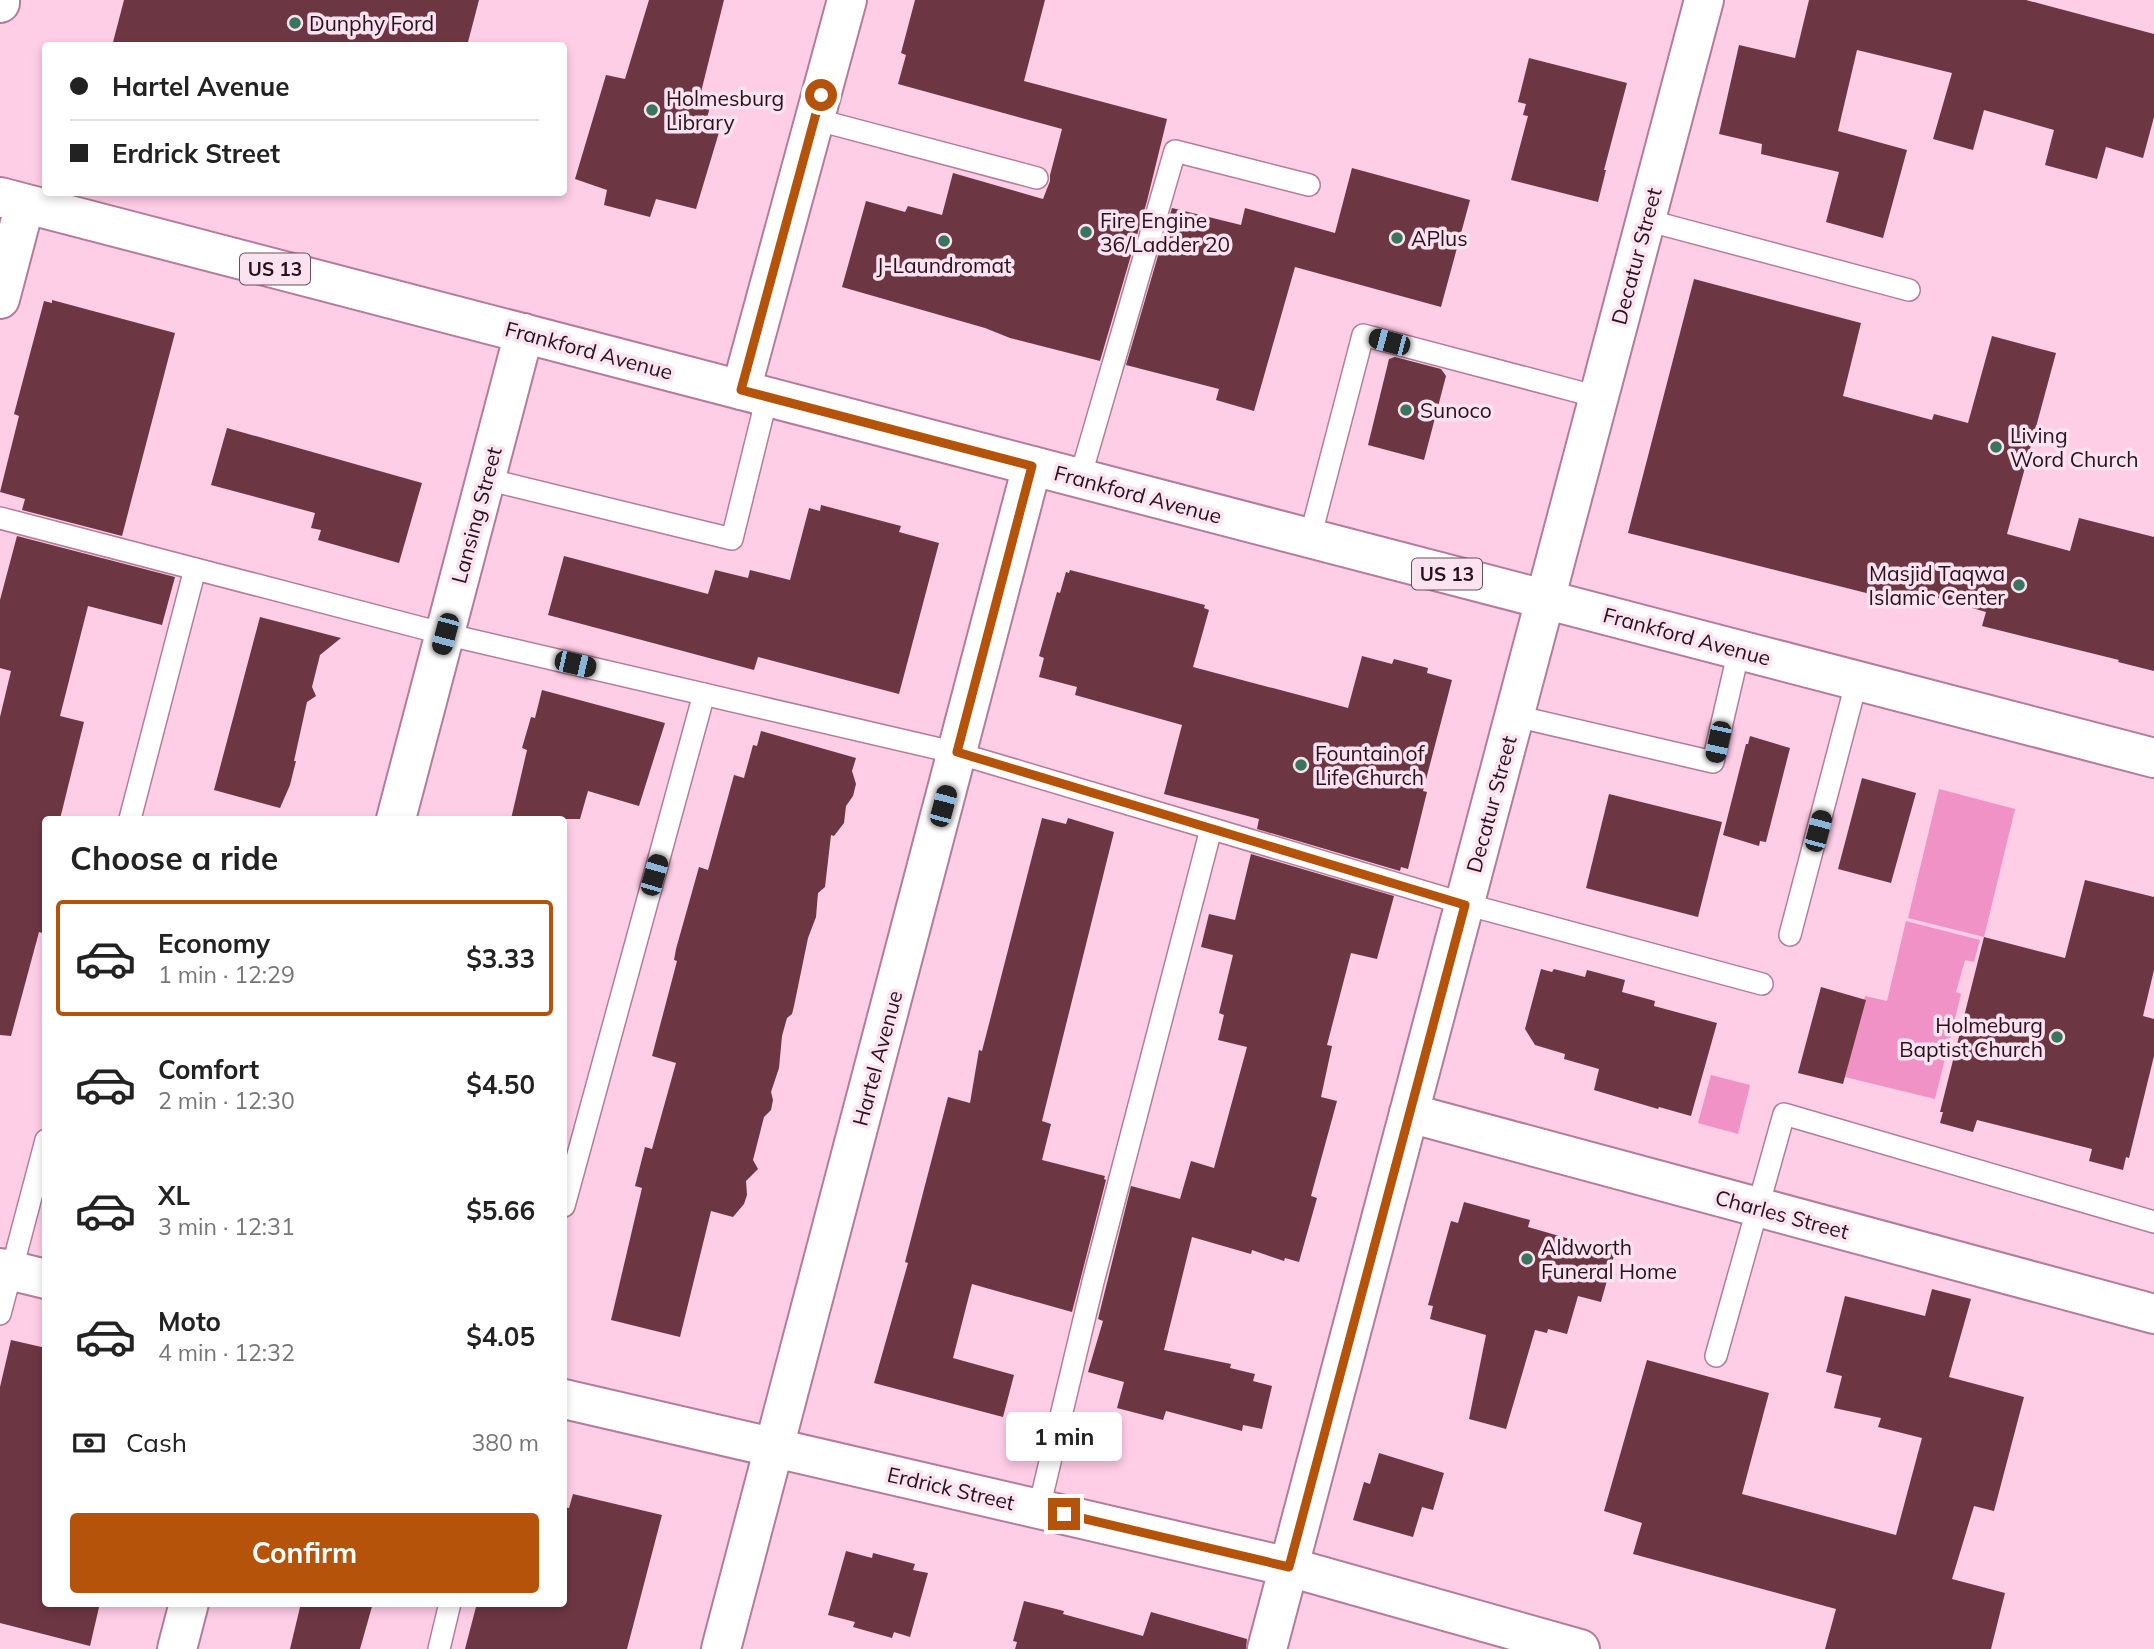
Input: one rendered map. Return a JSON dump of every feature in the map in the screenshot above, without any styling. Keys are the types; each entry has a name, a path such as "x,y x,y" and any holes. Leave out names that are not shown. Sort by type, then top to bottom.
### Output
{"street":[{"path":"754,394 814,119 847,0"},
{"name":"Decatur Street","path":"1267,1649 1704,0"},
{"path":"0,299 12,200"},
{"name":"Frankford Avenue","path":"12,200 2154,758"},
{"name":"Lansing Street","path":"397,816 524,333"},
{"name":"Hartel Avenue","path":"721,1649 1032,466"},
{"name":"Charles Street","path":"1409,1113 2154,1314"},
{"name":"Erdrick Street","path":"567,1400 1289,1567 1573,1648"},
{"path":"177,1649 188,1607"}],"lane":[{"path":"814,119 1037,178"},
{"path":"1080,478 1175,151 1309,185"},
{"path":"1646,220 1909,289"},
{"path":"1310,538 1363,335 1598,397"},
{"path":"486,479 732,540 754,394"},
{"path":"0,518 445,634 957,752 1465,905 1762,984"},
{"path":"131,816 195,569"},
{"path":"1515,716 1713,762 1739,650"},
{"path":"1790,936 1857,680"},
{"path":"567,1195 704,694"},
{"path":"1039,1508 1097,1268 1211,829"},
{"path":"1716,1356 1784,1114 2154,1222"},
{"path":"0,1314 19,1273 42,1160"},
{"path":"439,1649 449,1607"}],"shaded area":[{"path":"1939,789 2015,809 1984,937 1908,918"},
{"path":"1906,921 1980,940 1974,962 1965,960 1956,992 1961,994 1935,1099 1845,1077 1865,996 1887,1001"},
{"path":"1711,1075 1750,1085 1738,1134 1698,1123"}],"building":[{"name":"Dunphy Ford","path":"124,0 479,0 468,42 113,42"},
{"name":"Holmesburg Library","path":"649,0 724,0 701,92 713,96 705,125 720,129 696,209 656,199 650,217 604,205 607,190 575,179 606,75 625,79"},
{"path":"915,0 1045,0 1024,81 1167,119 1147,201 1100,361 1010,338 985,328 842,287 866,201 905,212 908,206 942,215 953,173 1043,199 1050,181 1062,129 898,84 906,55 901,53"},
{"path":"1809,0 2026,0 2154,34 2154,117 2143,158 2106,147 2097,179 2045,165 2054,130 1984,110 1973,150 1933,139 1952,73 1857,50 1838,131 1907,150 1883,238 1826,222 1839,172 1761,154 1762,144 1719,134 1739,45 1795,58"},
{"path":"1529,58 1627,83 1598,202 1511,180 1528,116 1523,115 1526,104 1518,102"},
{"path":"1352,168 1470,200 1441,307 1295,267 1254,411 1216,400 1219,389 1126,365 1172,208 1241,225 1245,208 1335,233"},
{"path":"1694,279 1861,323 1843,396 1932,420 1934,414 1968,423 1992,336 2056,353 2007,534 2070,551 2079,518 2154,537 2154,671 1982,626 1986,612 1921,593 1918,606 1628,533"},
{"path":"52,300 175,333 122,536 22,510 25,499 0,492 19,416 14,414 44,301 52,303"},
{"name":"Sunoco","path":"1395,357 1441,369 1446,376 1424,460 1368,445 1389,359"},
{"path":"227,428 422,483 399,563 318,540 321,530 311,528 315,513 211,485"},
{"path":"821,505 901,526 899,532 939,543 899,694 758,657 754,670 548,615 564,556 708,594 715,570 748,578 750,570 790,580 809,508 820,511"},
{"path":"17,536 175,577 162,625 88,606 60,716 84,722 61,816 42,816 42,933 39,932 11,1036 0,1035 0,717 11,671 0,668 0,600"},
{"name":"Fountain of Life Church","path":"1070,570 1205,605 1204,608 1209,610 1193,667 1348,708 1362,656 1392,664 1394,659 1428,668 1427,673 1452,680 1423,791 1427,792 1408,869 1401,867 1400,871 1257,829 1259,819 1164,794 1182,725 1075,695 1077,687 1039,677 1044,658 1039,656 1057,592 1060,593 1066,572 1069,573"},
{"path":"260,617 341,638 320,655 312,687 316,696 307,702 290,785 280,808 214,790"},
{"path":"542,690 665,723 639,806 588,791 580,819 567,819 567,816 512,816 527,750 522,748 531,717 535,718"},
{"path":"761,731 856,758 852,771 856,784 853,796 846,806 844,823 834,836 831,835 825,887 818,893 816,917 808,938 792,1014 787,1018 782,1036 779,1068 771,1092 771,1110 764,1117 753,1160 758,1169 746,1181 747,1195 744,1204 733,1217 711,1211 680,1337 611,1320 642,1188 635,1186 645,1147 652,1149 676,1063 652,1056 677,961 674,960 676,949 699,867 708,870 734,775 744,778 753,745 757,746"},
{"path":"1750,736 1790,748 1766,842 1760,841 1759,846 1723,835"},
{"path":"1862,778 1916,793 1891,883 1838,869"},
{"path":"1609,794 1722,822 1698,917 1586,888"},
{"path":"1042,818 1066,824 1068,818 1114,832 1042,1121 1051,1124 1042,1160 1105,1176 1106,1180 1072,1312 972,1284 953,1358 1014,1375 1003,1417 874,1383 908,1263 905,1262 948,1097 970,1103 979,1050 982,1051"},
{"path":"1251,854 1394,896 1377,959 1351,953 1327,1045 1332,1046 1321,1097 1337,1101 1311,1196 1317,1198 1299,1262 1285,1258 1284,1261 1252,1250 1251,1254 1192,1237 1164,1350 1231,1364 1230,1368 1255,1374 1253,1381 1272,1386 1262,1429 1243,1425 1242,1431 1166,1411 1163,1420 1117,1408 1124,1382 1088,1372 1103,1321 1098,1319 1131,1186 1180,1199 1191,1161 1214,1168 1247,1047 1218,1040 1224,1015 1219,1013 1233,955 1201,947 1209,914 1235,920"},
{"name":"Holmeburg Baptist Church","path":"2085,880 2154,897 2154,970 2143,1016 2154,1019 2154,1056 2129,1158 2126,1157 2123,1170 2089,1161 2092,1149 1977,1120 1973,1132 1940,1123 1943,1112 1940,1112 1984,937 2065,958"},
{"path":"1541,969 1552,972 1554,969 1585,977 1587,970 1625,980 1622,992 1655,1001 1654,1006 1717,1023 1691,1116 1594,1090 1599,1069 1564,1059 1565,1054 1535,1045 1525,1029"},
{"path":"1821,987 1866,1000 1843,1084 1798,1073"},
{"name":"Aldworth Funeral Home","path":"1464,1202 1530,1220 1528,1227 1615,1252 1601,1302 1578,1296 1567,1334 1548,1329 1547,1333 1535,1330 1506,1429 1469,1419 1486,1335 1430,1319 1433,1306 1428,1305 1451,1221 1458,1223"},
{"path":"1932,1289 1971,1299 1949,1377 2024,1397 1994,1511 1974,1506 1952,1579 2005,1593 1991,1649 1825,1649 1836,1609 1633,1554 1642,1523 1604,1511 1647,1360 1769,1393 1742,1494 1896,1535 1922,1438 1878,1427 1881,1418 1834,1408 1842,1376 1826,1372 1845,1296 1925,1316"},
{"path":"11,1340 42,1347 42,1607 99,1607 90,1646 0,1623 0,1387"},
{"path":"1379,1453 1444,1473 1433,1510 1422,1507 1413,1537 1353,1520 1364,1482 1370,1484"},
{"path":"573,1494 662,1515 627,1649 465,1649 476,1607 567,1607 569,1508"},
{"path":"846,1551 872,1558 873,1553 915,1564 913,1570 928,1573 910,1637 894,1632 892,1638 853,1627 855,1622 828,1615"},
{"path":"1024,1601 1143,1636 1151,1612 1247,1639 1246,1649 1015,1649 1017,1642 1013,1641"},
{"path":"300,1607 372,1607 360,1649 290,1649"}],"place":[{"name":"Dunphy Ford","path":"295,23"},
{"name":"Holmesburg Library","path":"652,110"},
{"name":"Fire Engine 36/Ladder 20","path":"1086,232"},
{"name":"APlus","path":"1397,238"},
{"name":"J-Laundromat","path":"944,241"},
{"name":"Sunoco","path":"1406,410"},
{"name":"Living Word Church","path":"1996,447"},
{"name":"Masjid Taqwa Islamic Center","path":"2019,585"},
{"name":"Fountain of Life Church","path":"1301,765"},
{"name":"Holmeburg Baptist Church","path":"2057,1037"},
{"name":"Aldworth Funeral Home","path":"1527,1259"}],"route":[{"path":"821,95 741,390 1032,466 957,752 1465,905 1289,1567 1064,1514"}]}
